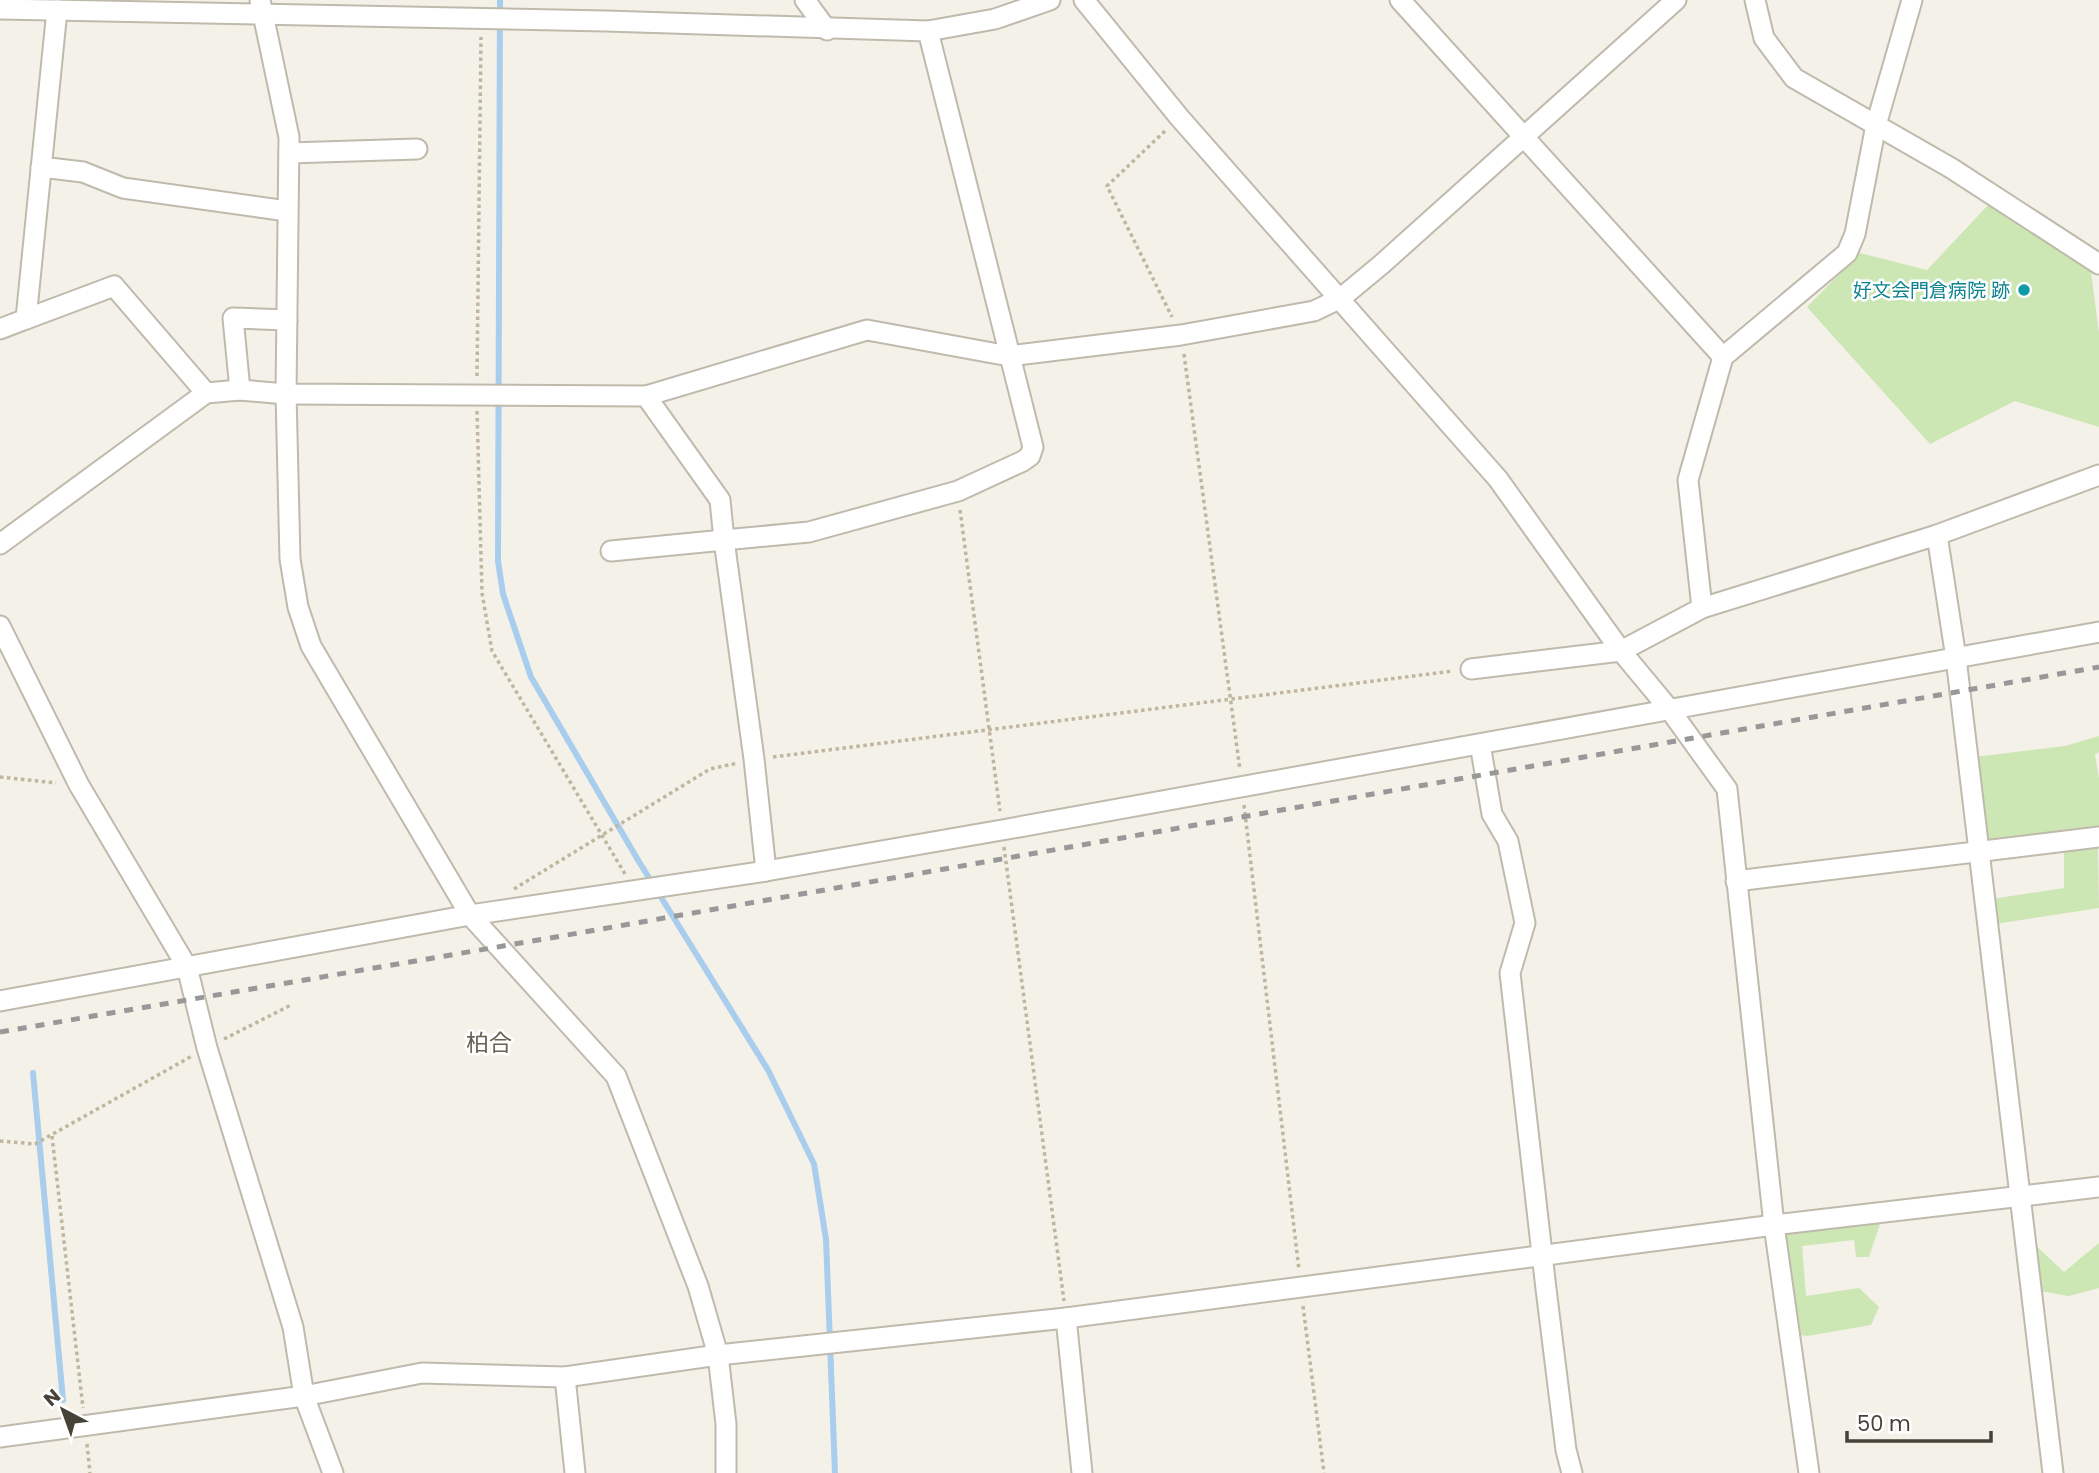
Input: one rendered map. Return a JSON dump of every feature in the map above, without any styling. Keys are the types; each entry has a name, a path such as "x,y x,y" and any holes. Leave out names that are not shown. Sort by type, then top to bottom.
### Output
{"street":[{"path":"805,0 827,30"},
{"path":"0,9 263,7 481,19 928,31 995,19 1050,0"},
{"path":"1084,0 1180,117 1498,479 1621,651 1670,710 1727,789 1774,1225 1809,1473"},
{"path":"1400,0 1723,357"},
{"path":"0,544 206,393 240,390 286,394 646,396 867,330 1009,356 1181,335 1314,311 1341,299 1676,0"},
{"path":"1755,0 1764,38 1794,78 1951,167 2099,264"},
{"path":"1702,608 1688,480 1723,357 1847,253 1855,234 1876,125 1912,0"},
{"path":"263,7 289,137 286,394 290,559 298,607 311,646 470,915 616,1076 698,1286 718,1355 726,1424 726,1473"},
{"path":"26,319 57,10"},
{"path":"611,551 809,532 958,491 1030,456 1033,447 928,31"},
{"path":"289,153 417,149"},
{"path":"41,167 83,172 123,188 287,211"},
{"path":"0,328 114,286 206,393"},
{"path":"240,390 233,318 287,320"},
{"path":"646,396 720,500 766,871"},
{"path":"1471,668 1621,651 1702,608 1937,534 2099,475"},
{"path":"1937,534 1956,658 2053,1473"},
{"path":"0,626 79,785 187,967 207,1048 293,1327 304,1396 333,1473"},
{"path":"0,1001 470,915 766,871 1002,830 2099,632"},
{"path":"1480,744 1492,814 1508,841 1525,923 1510,974 1564,1436 1572,1473"},
{"path":"1736,881 2099,837"},
{"path":"0,1437 304,1396 422,1373 565,1377 718,1355 1066,1318 1301,1285 1774,1225 2099,1187"},
{"path":"1066,1318 1082,1473"},
{"path":"565,1377 575,1473"}],"path":[{"path":"481,19 476,395 482,593 492,651 635,891"},
{"path":"958,491 1066,1318"},
{"path":"503,895 710,769 754,759 1471,668"},
{"path":"0,777 79,785"},
{"path":"0,1141 35,1144 207,1048 291,1005"},
{"path":"52,1136 90,1473"}],"green space":[{"path":"1990,203 2091,272 2099,333 2099,427 2015,401 1930,444 1807,307 1860,253 1927,270"},
{"path":"2099,736 2099,752 2095,755 2099,778 2099,829 1984,840 1975,757 2065,746"},
{"path":"2098,846 2099,908 1995,924 1992,899 2064,888 2064,850"},
{"path":"1882,1218 1869,1257 1856,1257 1854,1240 1802,1246 1806,1296 1859,1288 1879,1307 1871,1325 1807,1336 1794,1334 1781,1231"},
{"path":"2099,1243 2099,1288 2069,1296 2040,1291 2034,1244 2064,1272"}],"waterway":[{"path":"500,0 498,561 503,594 531,677 638,860 768,1070 814,1164 826,1239 835,1473"},
{"path":"33,1073 63,1400"}],"railway":[{"path":"0,1032 2099,667"}],"place":[{"name":"好文会門倉病院 跡","path":"2024,290"}],"district":[{"name":"柏合","path":"489,1043"}]}
